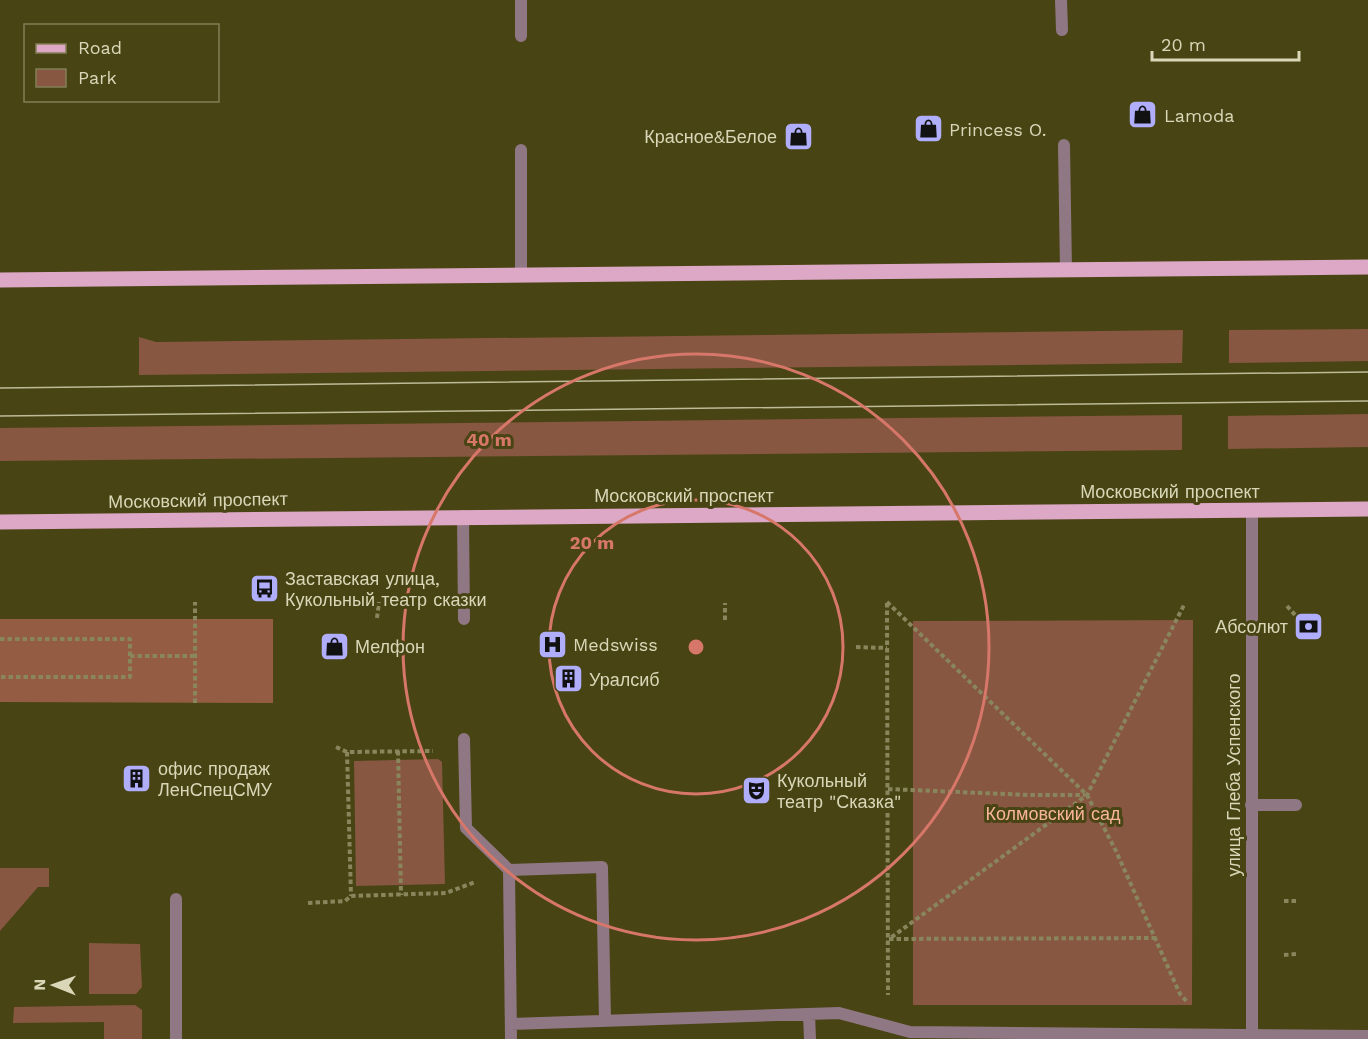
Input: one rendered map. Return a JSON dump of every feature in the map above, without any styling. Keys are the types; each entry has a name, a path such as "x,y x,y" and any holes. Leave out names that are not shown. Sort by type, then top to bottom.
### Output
{"main road":[{"path":"0,280 1368,267"},
{"name":"Московский проспект","path":"0,522 1368,509"}],"street":[{"path":"521,0 521,36"},
{"path":"1061,0 1062,30"},
{"path":"1064,145 1066,270"},
{"path":"521,150 522,275"},
{"name":"улица Глеба Успенского","path":"1252,510 1252,1037"},
{"path":"463,516 464,619"},
{"path":"464,745 466,828 509,870 511,1039"},
{"path":"1251,805 1296,805"},
{"path":"509,870 602,867 605,1021"},
{"path":"176,1039 177,899"},
{"path":"511,1024 839,1013 910,1032 1057,1036 1368,1036"},
{"path":"809,1014 810,1039"}],"path":[{"path":"195,602 195,703"},
{"path":"377,618 379,602"},
{"path":"887,1026 889,939 887,602 1087,795 1156,938 1180,994"},
{"path":"725,603 725,620"},
{"path":"889,939 1087,795 1185,603"},
{"path":"1287,606 1296,616"},
{"path":"0,639 130,639 130,677 0,677"},
{"path":"856,647 887,648"},
{"path":"130,656 195,656"},
{"path":"336,747 347,752 398,751 464,745"},
{"path":"398,751 401,895"},
{"path":"347,752 351,896"},
{"path":"888,789 1087,795"},
{"path":"308,903 345,901 351,896 446,893 509,870"},
{"path":"1283,902 1296,901"},
{"path":"889,939 1156,938"},
{"path":"1283,955 1296,954"}],"green space":[{"path":"1368,329 1368,361 1229,363 1229,330"},
{"path":"1183,330 1182,363 139,375 139,337 156,342"},
{"path":"1368,414 1368,447 1228,449 1228,416"},
{"path":"1182,415 1182,450 0,461 0,428"},
{"name":"Колмовский сад","path":"1193,620 1192,1005 913,1005 913,621"},
{"path":"438,759 442,762 445,884 356,886 354,761"},
{"path":"0,868 49,868 49,887 38,887 0,931"},
{"path":"89,943 140,944 142,987 136,994 89,994"},
{"path":"135,1005 142,1010 142,1039 104,1039 104,1022 13,1023 14,1007"}],"shaded area":[{"path":"0,619 273,619 273,703 0,702"}],"tram line":[{"path":"0,388 1368,372"},
{"path":"0,416 1368,401"}],"place":[{"name":"Lamoda","path":"1143,115"},
{"name":"Princess O.","path":"928,129"},
{"name":"Красное&Белое","path":"798,136"},
{"name":"Заставская улица, Кукольный театр сказки","path":"264,588"},
{"name":"Абсолют","path":"1309,626"},
{"name":"Medswiss","path":"552,644"},
{"name":"Мелфон","path":"334,646"},
{"name":"Уралсиб","path":"568,679"},
{"name":"офис продаж ЛенСпецСМУ","path":"137,778"},
{"name":"Кукольный театр \"Сказка\"","path":"756,790"}]}
